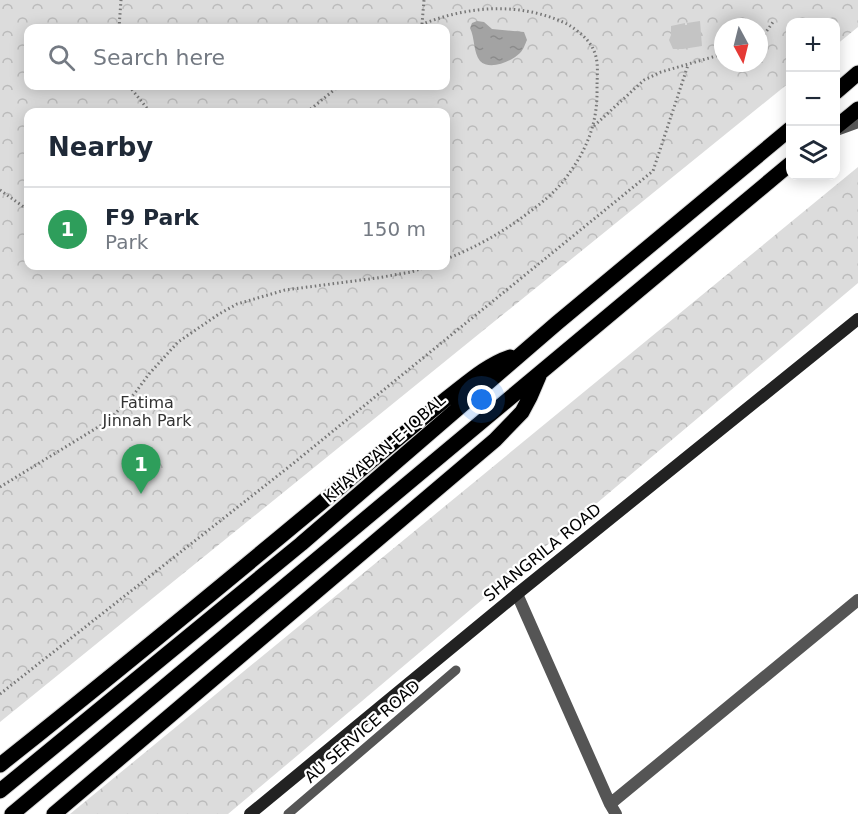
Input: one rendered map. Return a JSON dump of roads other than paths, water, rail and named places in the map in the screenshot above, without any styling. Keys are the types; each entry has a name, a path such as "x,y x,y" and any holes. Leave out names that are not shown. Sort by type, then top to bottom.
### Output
{"main road":[{"path":"840,89 858,73"},
{"path":"838,126 858,109"},
{"name":"KHAYABAN-E-IQBAL","path":"0,791 301,544 521,353 786,132"},
{"path":"12,814 786,167"},
{"path":"0,765 414,425 497,361 521,353"},
{"path":"54,814 495,440 522,412 531,397 540,373"}],"street":[{"path":"840,127 858,122"},
{"name":"SHANGRILA ROAD","path":"250,814 517,594 858,319"},
{"path":"517,594 613,809 858,600"}],"lane":[{"name":"AU SERVICE ROAD","path":"288,814 456,670"}],"water":[{"path":"484,22 492,29 524,32 527,40 522,50 506,62 495,65 484,64 476,53 470,28 472,23"}],"place":[{"name":"F9 Park","path":"141,494"}],"park label":[{"name":"Fatima Jinnah Park","path":"147,411"}]}
